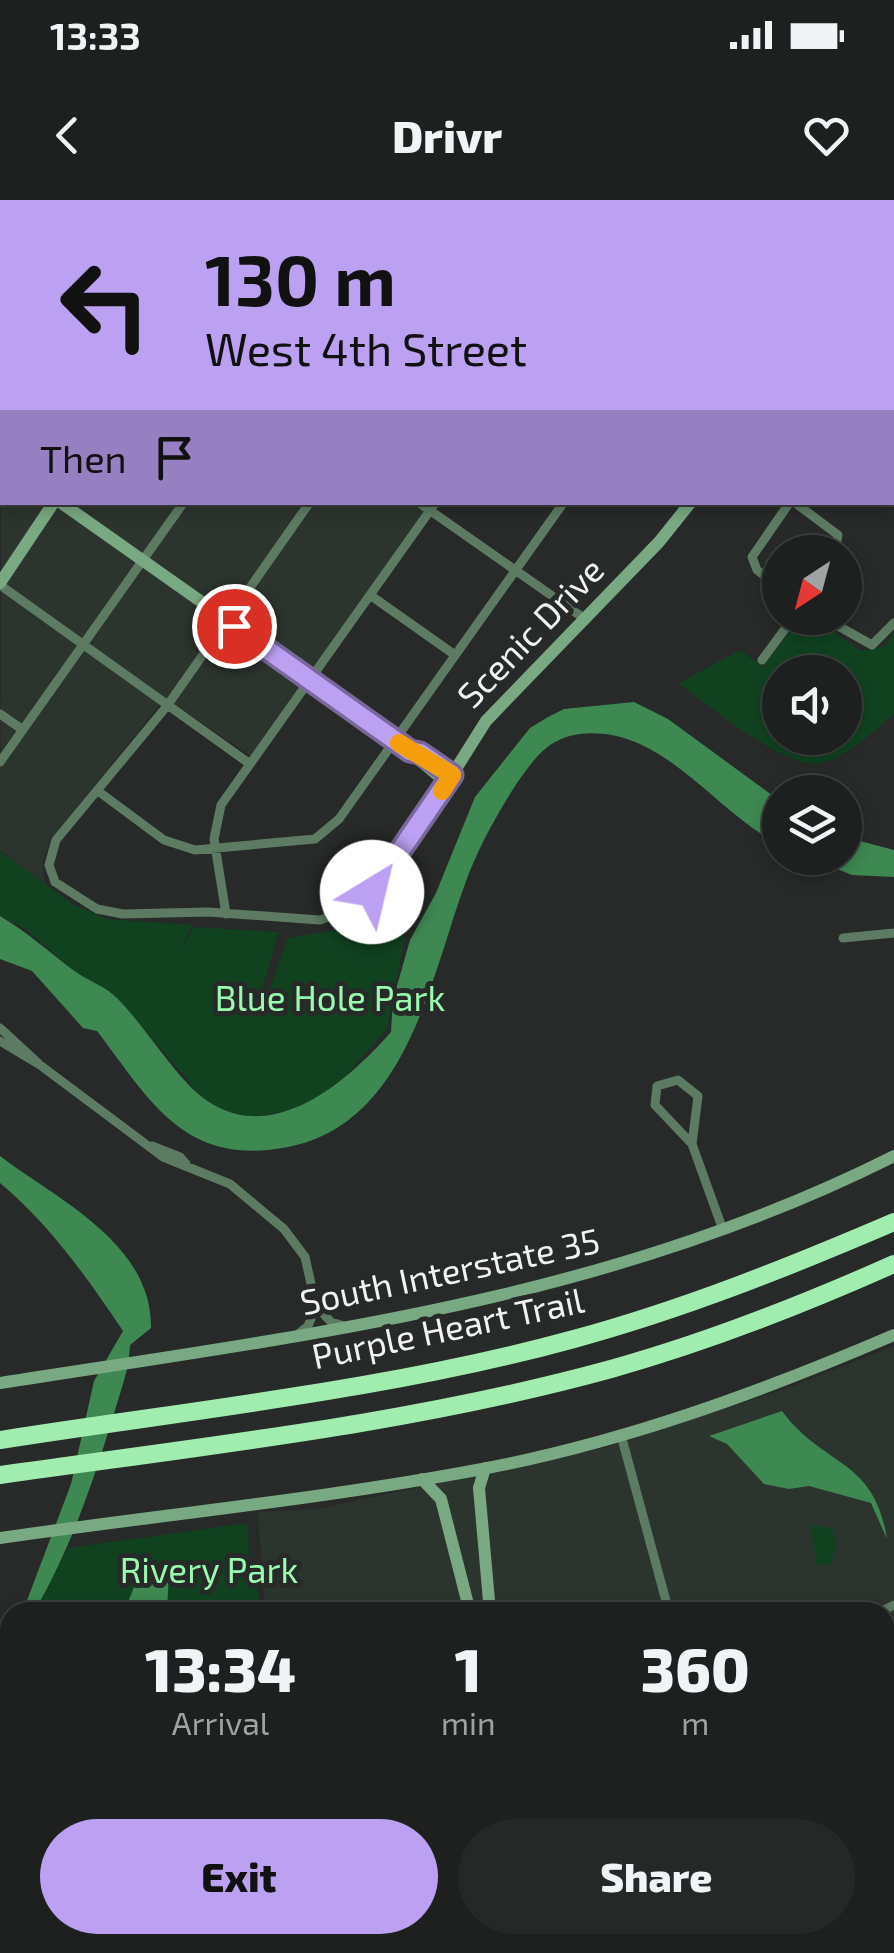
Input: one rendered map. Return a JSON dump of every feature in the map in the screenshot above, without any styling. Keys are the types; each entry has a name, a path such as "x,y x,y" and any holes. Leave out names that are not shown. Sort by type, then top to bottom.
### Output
{"highway":[{"name":"Purple Heart Trail","path":"0,1440 450,1368 574,1339 712,1296 894,1222"},
{"name":"Purple Heart Trail","path":"0,1474 424,1412 612,1369 770,1316 894,1264"}],"main road":[{"path":"0,584 55,505"},
{"path":"61,505 394,740 420,753 449,779"},
{"name":"Scenic Drive","path":"449,779 486,721 660,542 689,505"},
{"name":"South Interstate 35","path":"0,1383 432,1314 576,1279 723,1230 894,1156"},
{"path":"0,1538 485,1468 621,1435 723,1404 894,1335"},
{"path":"485,1468 480,1488 489,1602"},
{"path":"422,1479 442,1498 468,1602"}],"street":[{"path":"0,762 182,505"},
{"path":"308,505 167,706 98,791 174,845 216,850 324,834 562,505"},
{"path":"770,535 790,505"},
{"path":"796,505 834,535"},
{"path":"226,914 216,850 215,824 220,806 433,507 585,619"},
{"path":"762,547 752,562 762,571"},
{"path":"0,584 250,764"},
{"path":"370,595 455,654"},
{"path":"854,635 872,645 894,623"},
{"path":"0,714 23,730"},
{"name":"Scenic Drive","path":"98,791 52,847 49,865 59,887 106,911 226,914 304,921 349,910 381,881 449,779"},
{"path":"843,938 894,934"},
{"path":"0,1028 40,1065"},
{"path":"0,1041 40,1065 163,1157 230,1184 296,1242 310,1270 316,1306 308,1326 294,1337"},
{"path":"692,1144 698,1096 678,1080 657,1086 655,1105 692,1144 723,1230"},
{"path":"316,1306 330,1322 352,1327"},
{"path":"621,1435 667,1602"}],"shaded area":[{"path":"2,505 430,505 251,756 165,698 51,839 43,862 45,886 0,850"},
{"path":"634,702 668,719 762,788 762,834 662,756 637,743 610,735 580,734 550,745 517,783 481,845 408,1043 387,1079 361,1110 328,1133 288,1147 252,1151 222,1147 197,1138 154,1104 97,1031 83,1028 32,971 0,959 0,916 78,974 113,994 186,1082 213,1104 240,1115 268,1115 296,1108 347,1075 391,1032 393,1000 410,940 436,893 475,797 530,728 564,709"},
{"path":"862,842 894,850 894,877 852,875 862,875"},
{"path":"0,1156 98,1227 136,1271 147,1298 151,1328 130,1345 125,1377 93,1480 61,1560 39,1602 26,1602 71,1484 94,1381 123,1331 51,1234 0,1183"},
{"path":"894,1346 894,1602 264,1602 258,1512 317,1509 607,1447 782,1390"},
{"path":"782,1411 814,1444 859,1477 871,1492 887,1539 871,1503 809,1486 789,1489 764,1484 727,1444 709,1436"},
{"path":"148,1567 169,1572 168,1602 128,1602"}],"green space":[{"path":"894,633 894,714 862,740 862,655 772,655 787,635 838,635 861,651 885,646"},
{"path":"740,650 762,666 762,742 679,683"},
{"path":"785,755 840,755 822,763"},
{"name":"Blue Hole Park","path":"0,851 74,905 107,919 192,925 182,948 194,927 279,932 259,998 270,987 288,938 340,929 373,910 405,937 387,1029 342,1080 320,1097 293,1110 254,1117 224,1111 202,1097 115,995 76,973 26,929 0,916"},
{"name":"Rivery Park","path":"248,1523 249,1559 260,1602 38,1602 68,1548"},
{"path":"811,1527 833,1530 836,1547 831,1564 817,1565"}],"slow traffic":[{"path":"399,743 452,775 442,791"}],"route":[{"path":"234,626 410,751 420,753 452,775 372,892"}]}
